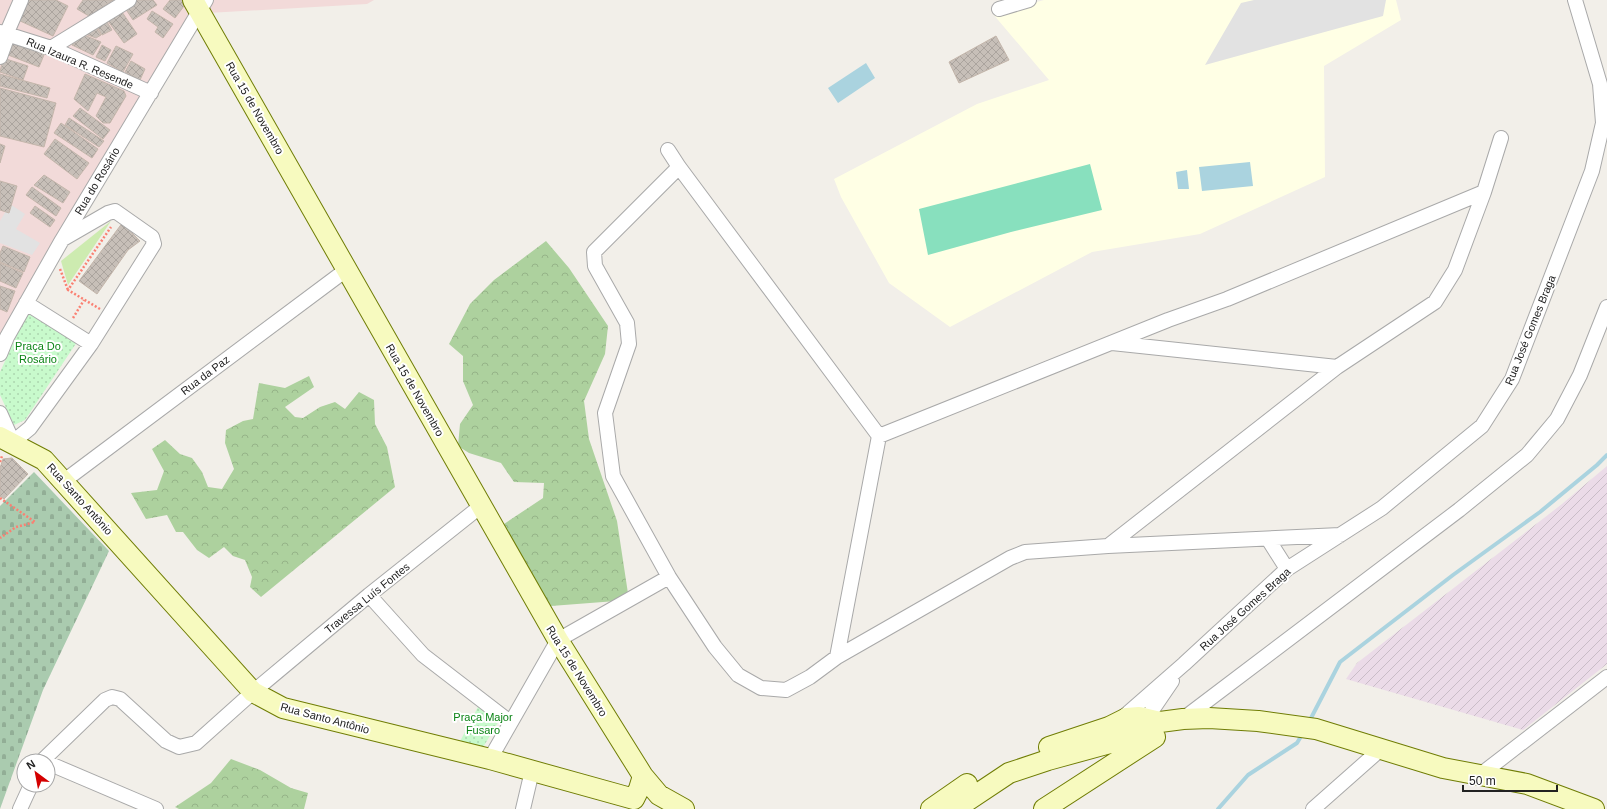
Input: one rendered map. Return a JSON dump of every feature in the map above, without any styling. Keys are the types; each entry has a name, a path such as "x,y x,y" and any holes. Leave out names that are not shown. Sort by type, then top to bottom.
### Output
{"street":[{"path":"0,58 4,33 8,30 21,0"},
{"path":"51,48 129,0"},
{"path":"999,9 1029,0"},
{"name":"Rua José Gomes Braga","path":"1184,664 1287,569 1382,508 1482,426 1512,379 1592,171 1603,123 1600,84 1575,0"},
{"name":"Rua do Rosário","path":"0,354 7,337 62,240 151,93 200,4"},
{"name":"Rua 15 de Novembro","path":"200,4 346,270 558,640 643,776 659,795 684,809"},
{"name":"Rua Izaura R. Resende","path":"4,33 51,48 151,93"},
{"path":"1108,546 1337,367 1435,302 1455,270 1484,192 1501,138"},
{"path":"668,150 679,167 879,436 837,657"},
{"path":"679,167 594,252 595,266 627,323 629,344 605,413 613,476 669,577 714,647 738,675 761,688 786,690 810,677 837,657 1010,558 1025,552 1108,546 1340,535"},
{"path":"879,436 1110,343 1227,299 1484,192"},
{"path":"0,413 7,440 30,428 91,344 154,244 152,237 115,211 108,213 62,240"},
{"name":"Rua da Paz","path":"64,482 346,270"},
{"path":"26,303 91,344"},
{"path":"1044,809 1183,718 1460,510 1527,455 1557,419 1580,375 1607,307"},
{"path":"1110,343 1337,367"},
{"name":"Rua Santo Antônio","path":"7,440 44,460 254,692 283,708 490,759 532,771 630,804 659,809"},
{"name":"Travessa Luís Fontes","path":"52,753 105,700 112,697 120,699 166,741 179,747 196,743 369,595 481,506"},
{"path":"1268,539 1287,569"},
{"path":"490,759 558,640 669,577"},
{"path":"369,595 423,655 510,722"},
{"path":"955,809 1009,773 1048,760 1128,738 1153,720 1184,664"},
{"path":"931,809 969,782 1002,764 1109,727 1184,664"},
{"path":"1480,775 1607,677"},
{"path":"1118,721 1133,717 1153,720 1209,718 1316,729 1382,748 1443,768 1527,784 1594,809"},
{"path":"1118,721 1116,729 1117,733 1128,738"},
{"path":"1313,809 1382,748"},
{"path":"56,766 156,809"},
{"path":"523,809 532,771"},
{"path":"630,804 643,776"},
{"path":"20,809 27,793"}],"path":[{"path":"68,290 113,223"},
{"path":"58,265 68,290 104,311"},
{"path":"66,328 84,300"},
{"path":"0,498 35,522 16,527 0,538"}],"shaded area":[{"path":"0,0 374,0 367,4 190,14 0,341"},
{"path":"1044,0 1396,0 1401,20 1324,66 1325,177 1200,234 1092,252 950,327 889,283 841,197 834,179 977,104 1049,80 993,14"},
{"path":"1254,0 1386,0 1383,16 1205,65 1241,3"},
{"path":"10,204 25,214 16,229 40,243 32,255 0,243 0,221"},
{"path":"1607,466 1607,664 1523,730 1346,679 1357,663 1562,504"}],"green space":[{"path":"1090,164 1102,210 1011,232 928,255 919,209"},
{"path":"111,221 68,285 61,261"},
{"path":"546,241 569,268 608,326 605,354 584,401 589,439 617,521 629,600 551,606 521,560 504,524 543,498 544,483 514,482 501,463 469,453 458,446 460,424 473,405 463,381 463,356 449,344 470,304 494,280"},
{"name":"Praça Do Rosário","path":"27,313 77,342 25,420 14,425 0,395 0,372"},
{"path":"309,376 314,387 285,407 295,417 303,418 320,407 335,402 345,409 359,392 374,400 375,424 387,447 395,487 261,597 250,587 252,577 245,560 233,556 224,547 209,558 197,550 183,532 176,532 167,515 146,519 131,493 157,490 164,471 152,449 165,440 180,454 192,458 202,472 208,487 222,489 234,469 225,443 226,430 243,421 253,419 259,383 285,388"},
{"path":"34,472 109,551 43,690 20,753 16,753 16,765 0,809 0,506"},
{"name":"Praça Major Fusaro","path":"479,705 500,719 479,754 457,747"},
{"path":"231,759 260,770 291,788 308,793 304,809 179,809 175,807 211,783"}],"water":[{"path":"866,63 875,78 838,103 828,88"},
{"path":"1250,162 1253,186 1202,191 1199,167"},
{"path":"1187,170 1189,189 1178,189 1176,172"}],"building":[{"path":"28,0 56,0 68,6 53,36 18,20"},
{"path":"83,0 113,0 89,16 77,9"},
{"path":"138,0 153,0 157,5 133,20 125,8"},
{"path":"170,0 186,0 187,2 175,18 163,9"},
{"path":"152,11 173,24 163,38 155,32 158,27 147,19"},
{"path":"122,12 137,34 124,43 108,21"},
{"path":"104,17 112,30 102,35 94,22"},
{"path":"93,23 101,35 96,38 85,34"},
{"path":"84,35 101,42 93,55 72,45"},
{"path":"996,36 1009,60 959,83 949,62"},
{"path":"15,38 46,50 39,67 3,53"},
{"path":"102,45 111,50 105,61 96,57"},
{"path":"116,46 133,54 123,72 107,63"},
{"path":"3,58 28,66 23,80 0,72"},
{"path":"131,61 145,69 140,80 125,72"},
{"path":"0,74 50,88 47,98 0,86"},
{"path":"85,74 124,91 126,96 110,123 103,123 96,116 106,97 97,93 88,111 74,99"},
{"path":"0,88 56,103 44,147 0,136"},
{"path":"80,108 110,130 103,139 73,116"},
{"path":"69,118 104,141 99,147 65,125"},
{"path":"61,123 98,149 92,158 54,133"},
{"path":"55,139 89,163 77,179 44,154"},
{"path":"0,144 5,146 0,163"},
{"path":"44,175 70,192 63,203 34,185"},
{"path":"0,181 17,186 9,213 0,210"},
{"path":"32,187 61,208 56,216 26,195"},
{"path":"35,206 55,220 50,227 30,213"},
{"path":"123,222 135,229 132,233 140,241 128,250 97,294 79,281"},
{"path":"3,246 30,257 24,272 0,262 0,253"},
{"path":"0,263 23,273 16,288 0,281"},
{"path":"0,286 15,291 7,312 0,309"},
{"path":"12,458 28,474 4,499 0,496 0,468 3,459"}],"waterway":[{"path":"1309,722 1340,662 1453,575 1540,512 1607,455"},
{"path":"1218,809 1248,775 1297,743 1303,733"}]}
